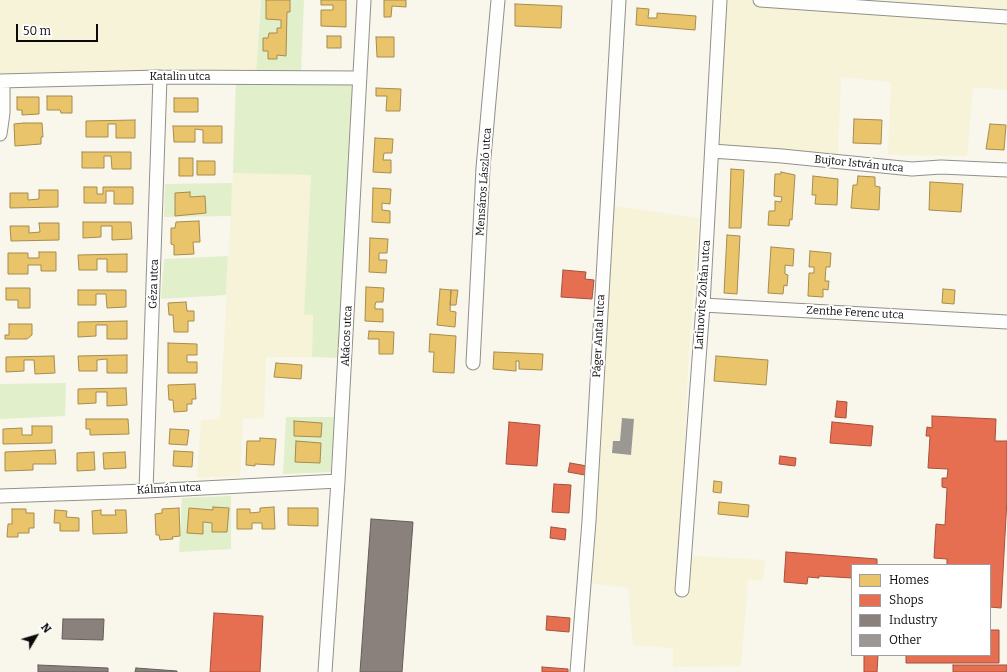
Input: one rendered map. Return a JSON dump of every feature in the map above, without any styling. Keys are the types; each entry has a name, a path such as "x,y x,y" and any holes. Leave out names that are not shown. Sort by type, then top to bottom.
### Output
{"street":[{"name":"Akácos utca","path":"325,672 338,481 364,0"},
{"name":"Mensáros László utca","path":"473,363 483,168 498,0"},
{"name":"Páger Antal utca","path":"577,672 589,513 619,0"},
{"name":"Latinovits Zoltán utca","path":"682,590 703,305 720,0"},
{"path":"760,0 1007,17"},
{"name":"Katalin utca","path":"1,81 160,77 360,78"},
{"name":"Géza utca","path":"146,491 160,77"},
{"path":"0,134 3,113 1,81"},
{"name":"Bujtor István utca","path":"712,151 782,156 912,169 941,166 1007,170"},
{"name":"Zenthe Ferenc utca","path":"703,305 1007,322"},
{"name":"Kálmán utca","path":"0,496 146,491 338,481"}],"shaded area":[{"path":"0,0 260,0 256,71 0,77"},
{"path":"726,0 1007,0 1007,90 973,87 967,156 888,155 891,82 841,77 838,155 720,146"},
{"path":"233,173 311,175 304,313 313,315 312,357 266,357 264,418 243,419 240,476 197,478 201,420 220,419"},
{"path":"613,206 699,218 688,368 680,555 765,560 763,581 748,579 741,666 673,667 673,648 633,645 628,588 586,583"}],"green space":[{"path":"261,0 304,0 301,72 256,72"},
{"path":"236,80 279,80 356,85 338,358 312,357 313,315 304,314 311,175 233,173"},
{"path":"232,183 231,216 164,217 165,184"},
{"path":"228,256 226,295 161,299 164,259"},
{"path":"66,383 65,416 0,419 0,384"},
{"path":"286,417 335,417 331,472 283,474"},
{"path":"231,496 231,549 179,552 182,498"}],"building: Homes":[{"path":"266,0 290,0 290,12 287,12 286,56 277,55 277,59 268,59 268,51 263,51 263,38 268,38 269,33 277,33 277,28 281,28 281,20 266,19"},
{"path":"321,0 346,0 346,27 321,26 321,10 333,10 333,5 321,5"},
{"path":"384,0 406,0 406,7 392,6 391,17 384,17"},
{"path":"515,4 562,6 561,28 515,26"},
{"path":"637,8 649,9 648,18 657,18 657,13 696,16 695,30 636,25"},
{"path":"327,36 341,36 341,48 327,48"},
{"path":"376,37 394,37 394,57 377,57"},
{"path":"376,88 401,89 400,111 386,111 387,96 376,96"},
{"path":"47,96 72,96 72,113 61,113 60,110 47,110"},
{"path":"17,97 39,97 39,114 22,115 22,110 17,110"},
{"path":"174,98 198,98 198,112 174,112"},
{"path":"854,119 882,120 881,144 853,143"},
{"path":"135,120 135,138 116,138 116,124 108,124 108,137 86,137 86,121"},
{"path":"42,123 43,137 41,137 41,144 15,146 14,124"},
{"path":"990,124 1006,125 1004,150 986,149"},
{"path":"173,126 222,126 222,143 203,143 203,130 195,129 195,142 174,142"},
{"path":"375,138 393,139 392,153 384,153 383,160 391,160 391,173 373,172"},
{"path":"82,152 131,152 131,169 112,169 111,156 104,156 104,168 82,168"},
{"path":"179,158 193,158 193,176 179,176"},
{"path":"197,161 215,161 215,175 197,175"},
{"path":"731,169 744,170 741,228 729,228"},
{"path":"781,172 795,175 792,220 790,219 789,226 768,225 769,211 775,211 775,201 781,202 782,197 774,196 775,174 781,174"},
{"path":"813,176 838,179 837,205 815,204 816,195 812,195"},
{"path":"858,176 875,177 875,186 880,187 879,210 851,208 853,185 857,185"},
{"path":"930,182 963,184 961,212 929,210"},
{"path":"84,187 97,187 97,194 103,194 103,187 133,187 133,204 114,204 114,191 106,191 106,203 84,203"},
{"path":"373,188 391,189 390,204 382,203 382,210 390,211 390,223 372,222"},
{"path":"39,190 58,190 58,207 10,208 10,193 28,193 28,200 39,199"},
{"path":"190,192 190,197 205,196 206,213 175,216 175,193"},
{"path":"199,221 200,242 193,242 194,254 174,255 174,245 171,244 171,228 175,228 176,222"},
{"path":"83,222 131,222 132,239 112,240 112,226 101,226 101,237 83,238"},
{"path":"39,223 59,223 59,240 11,241 10,226 29,226 29,233 40,232"},
{"path":"727,235 740,236 737,294 724,293"},
{"path":"370,238 388,239 387,253 379,253 379,260 387,260 386,273 369,272"},
{"path":"771,247 794,249 793,266 785,265 785,274 788,275 787,286 784,285 783,294 768,293"},
{"path":"810,251 831,253 830,267 826,267 825,281 829,281 828,290 823,289 823,297 808,296 809,273 814,273 814,267 809,267"},
{"path":"39,252 56,252 56,271 41,271 41,265 28,265 28,274 8,274 8,253 28,253 28,258 39,258"},
{"path":"127,254 127,272 107,272 107,259 97,259 97,270 79,270 78,255"},
{"path":"366,287 384,288 383,302 376,302 375,305 375,309 383,309 383,322 365,321"},
{"path":"6,288 30,288 30,308 18,308 18,300 6,300"},
{"path":"440,289 451,290 450,311 456,312 455,327 437,325"},
{"path":"943,289 955,290 954,304 942,303"},
{"path":"78,290 126,290 126,307 107,308 106,294 96,294 96,305 78,305"},
{"path":"451,290 458,290 456,305 450,305"},
{"path":"186,302 187,311 194,311 194,321 188,321 188,332 174,332 173,315 169,315 168,303"},
{"path":"127,321 127,339 107,339 107,325 96,325 96,336 78,337 78,322"},
{"path":"9,324 32,324 32,335 27,339 5,339 5,335 9,335"},
{"path":"369,331 394,332 393,354 379,354 379,339 368,339"},
{"path":"430,334 456,336 454,373 433,372 434,352 429,352"},
{"path":"168,343 197,344 197,355 187,355 187,362 197,362 197,373 168,373"},
{"path":"494,352 543,354 542,370 519,369 519,361 516,361 516,371 493,369"},
{"path":"127,355 127,373 107,373 107,359 97,360 97,371 79,371 78,356"},
{"path":"54,356 55,373 35,374 34,360 24,360 24,371 6,372 6,357"},
{"path":"716,356 768,360 766,385 714,381"},
{"path":"276,363 302,365 301,379 274,377"},
{"path":"195,384 196,399 192,399 192,404 187,404 187,411 174,412 173,400 169,400 168,385"},
{"path":"126,388 127,405 107,406 107,392 96,392 96,403 78,404 78,389"},
{"path":"86,419 128,419 129,434 90,435 90,429 86,429"},
{"path":"294,421 322,423 321,437 294,436"},
{"path":"32,426 52,426 52,443 3,444 3,429 22,428 22,435 32,435"},
{"path":"170,429 189,430 187,445 169,444"},
{"path":"260,438 276,439 274,465 246,465 247,441 260,441"},
{"path":"296,441 321,443 320,463 295,462"},
{"path":"55,450 56,464 33,464 33,470 5,471 5,452"},
{"path":"174,451 193,452 192,467 173,466"},
{"path":"94,452 95,470 77,471 77,453"},
{"path":"125,452 126,468 104,469 103,453"},
{"path":"714,481 722,482 721,493 713,492"},
{"path":"719,502 749,505 748,517 718,514"},
{"path":"213,507 229,508 227,532 212,532 212,523 203,522 203,534 187,533 189,508 213,510"},
{"path":"274,507 275,529 262,529 262,523 252,523 252,529 237,529 237,509 250,509 250,513 260,512 260,508"},
{"path":"179,508 180,536 172,537 173,539 160,540 159,535 156,535 155,514 162,513 162,509"},
{"path":"288,508 318,508 318,526 288,525"},
{"path":"12,509 26,509 26,513 34,513 34,528 29,528 29,533 18,533 18,537 7,537 8,524 12,524"},
{"path":"55,510 67,511 66,517 79,518 79,531 60,531 60,523 54,523"},
{"path":"101,510 101,515 116,515 115,510 126,510 127,533 93,534 92,511"}],"building: Shops":[{"path":"563,270 586,272 585,279 594,280 592,299 561,297"},
{"path":"837,401 847,402 846,418 835,417"},
{"path":"932,416 996,419 995,441 1007,441 1007,499 1001,608 991,607 991,564 947,564 947,559 934,558 936,524 945,525 947,488 942,487 942,478 947,478 948,469 928,468 930,436 926,436 927,427 932,428"},
{"path":"509,422 540,425 537,466 506,464"},
{"path":"832,422 873,426 871,446 830,443"},
{"path":"780,456 796,458 795,466 779,464"},
{"path":"570,463 587,466 585,475 568,472"},
{"path":"554,484 571,485 569,513 552,512"},
{"path":"551,527 566,529 565,540 550,538"},
{"path":"786,552 877,559 877,564 851,564 851,578 819,576 819,578 808,577 807,584 784,582"},
{"path":"214,613 263,616 260,672 210,672"},
{"path":"547,616 570,618 569,632 546,630"},
{"path":"991,630 999,630 999,663 906,663 906,656 991,656"},
{"path":"864,656 878,656 877,672 864,672"},
{"path":"953,665 1007,665 1007,672 953,672"},
{"path":"542,667 568,669 568,672 542,672"}],"building: Industry":[{"path":"371,519 413,522 402,672 360,672"},
{"path":"63,619 104,619 103,640 62,639"},
{"path":"38,665 108,668 108,672 38,672"},
{"path":"136,668 177,671 177,672 135,672"}],"building: Other":[{"path":"622,418 634,419 631,455 612,453 613,441 620,441"}]}
